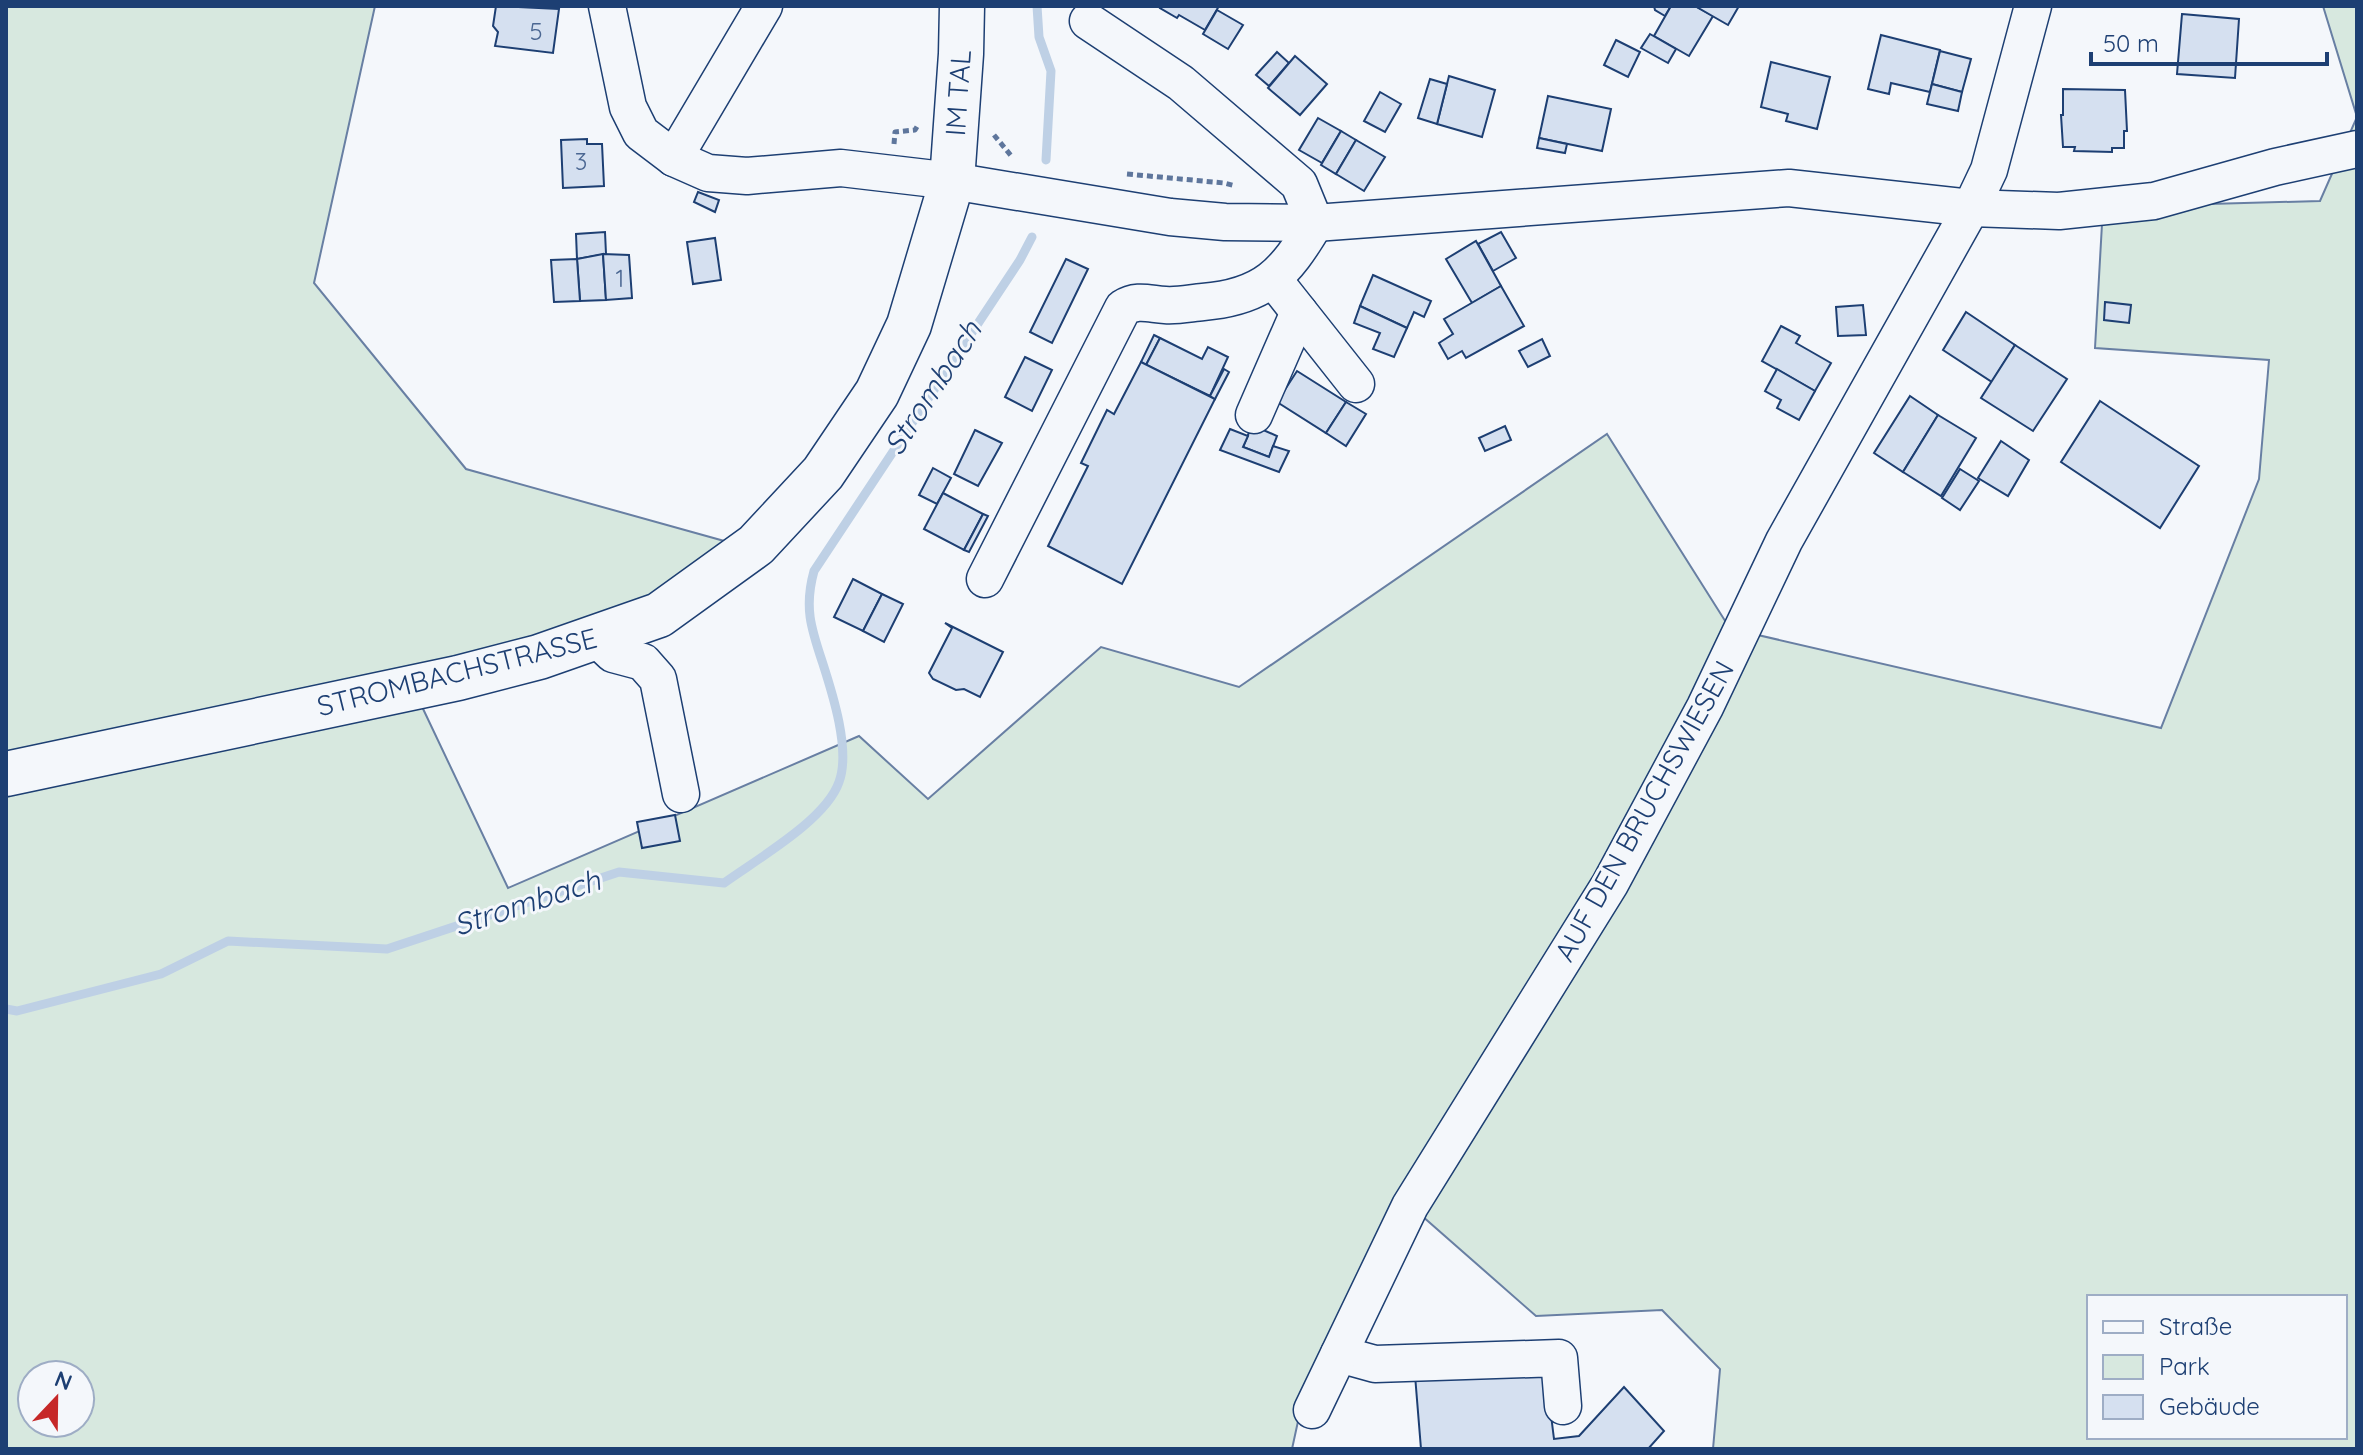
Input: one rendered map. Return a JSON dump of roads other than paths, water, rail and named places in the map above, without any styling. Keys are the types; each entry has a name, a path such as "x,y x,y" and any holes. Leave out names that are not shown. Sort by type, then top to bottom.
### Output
{"main road":[{"name":"IM TAL","path":"952,181 962,6"},
{"name":"STROMBACHSTRASSE","path":"6,774 458,678 539,657 659,615 756,545 823,473 877,393 909,325 952,181"}],"street":[{"path":"607,6 628,107 641,133 674,158 708,173 747,176 841,168 952,181 1170,217 1225,222 1315,223 1789,188 1971,208 2059,211 2154,201 2275,167 2357,149"},
{"path":"674,158 764,6"},
{"name":"AUF DEN BRUCHSWIESEN","path":"1312,1410 1410,1206 1610,884 1705,707 1784,541 1971,208 1989,170 2033,6"},
{"path":"1088,21 1181,83 1299,184 1315,223"},
{"path":"985,579 1123,308 1141,302 1168,305 1219,301 1251,293 1273,279 1304,242 1315,223"},
{"path":"1273,279 1356,384"},
{"path":"1254,415 1299,312"},
{"path":"596,638 613,654 643,662 658,679 681,794"},
{"path":"1339,1354 1375,1364 1559,1358 1563,1406"}],"waterway":[{"name":"Strombach","path":"1037,6 1039,37 1051,71 1046,160"},
{"name":"Strombach","path":"6,1009 17,1011 161,974 228,941 387,949 619,872 724,883 789,838 832,796 842,769 839,721 810,617 809,596 814,571 1020,260 1032,237"}]}
